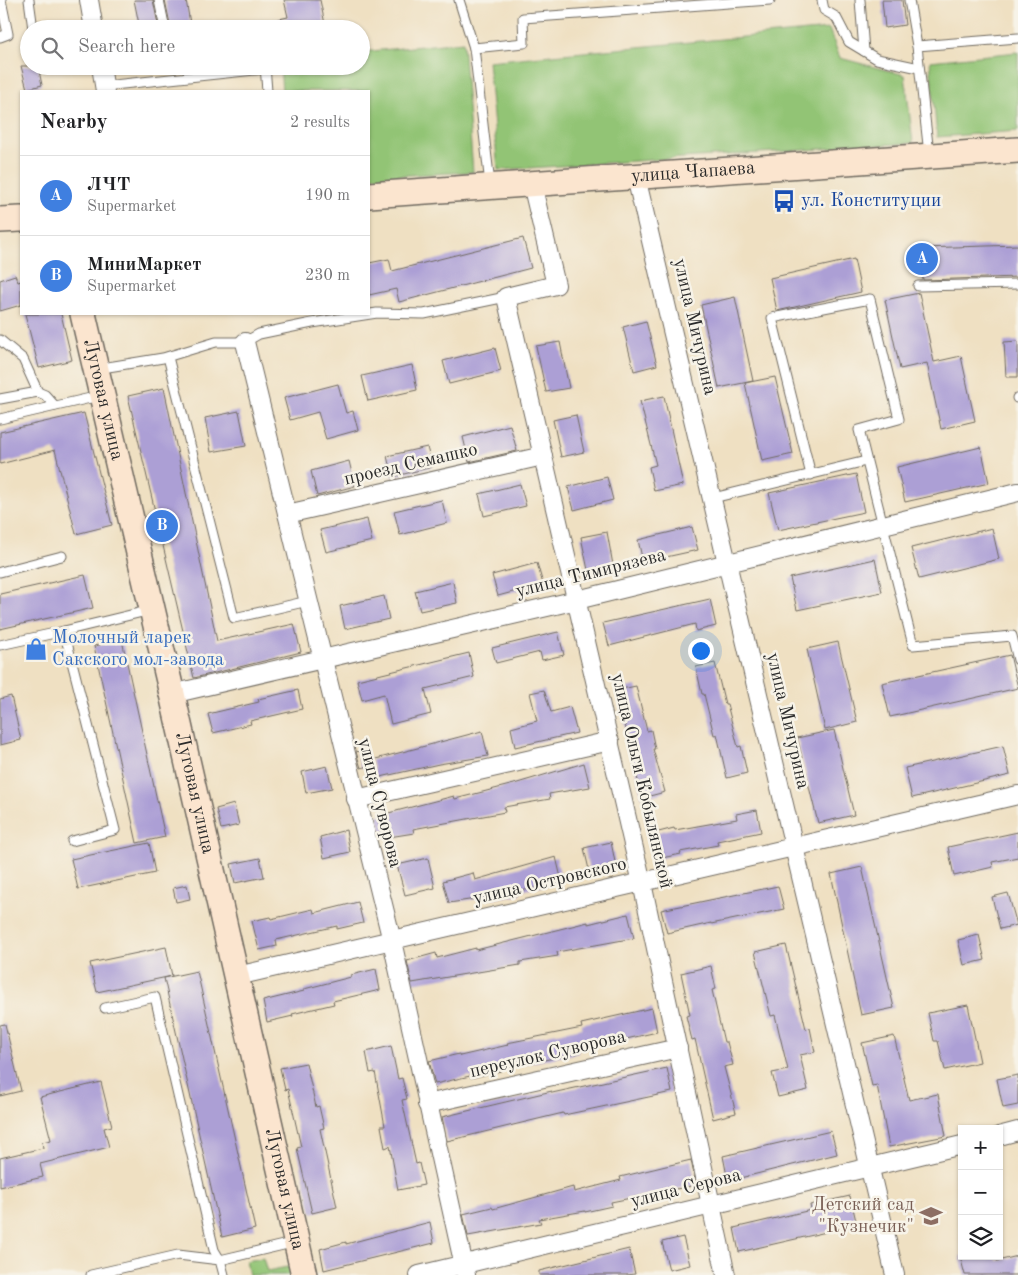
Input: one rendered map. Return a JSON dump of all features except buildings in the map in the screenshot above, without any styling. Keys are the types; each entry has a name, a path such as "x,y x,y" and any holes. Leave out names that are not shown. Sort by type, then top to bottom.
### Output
{"street":[{"path":"89,0 92,20"},
{"path":"103,75 105,89"},
{"name":"улица Чапаева","path":"370,195 1018,150"},
{"name":"улица Мичурина","path":"636,177 895,1275"},
{"path":"506,297 556,285 532,184"},
{"path":"0,220 20,219"},
{"name":"улица Ольги Кобылянской","path":"506,297 578,600 642,882 726,1275"},
{"name":"Луговая улица","path":"83,315 153,610 304,1275"},
{"name":"улица Суворова","path":"245,342 392,941 465,1270"},
{"name":"проезд Семашко","path":"287,514 543,456"},
{"name":"улица Тимирязева","path":"172,694 578,600 1018,492"},
{"path":"356,799 610,741"},
{"name":"улица Островского","path":"237,976 1018,795"},
{"name":"переулок Суворова","path":"427,1104 678,1048"},
{"path":"1003,1135 1018,1131"},
{"name":"улица Серова","path":"419,1275 465,1270 711,1205 958,1146"}],"lane":[{"path":"0,36 8,34 1,0"},
{"path":"28,0 31,20"},
{"path":"160,0 163,20"},
{"path":"458,0 474,48 490,187"},
{"path":"474,48 524,43 523,18 770,0"},
{"path":"822,0 824,10 836,17 848,42 877,59 919,68"},
{"path":"860,0 864,52"},
{"path":"909,0 917,46 929,157"},
{"path":"917,46 1018,38"},
{"path":"105,89 207,75"},
{"path":"266,75 267,90"},
{"path":"918,286 1018,284"},
{"path":"370,314 424,314 506,297"},
{"path":"811,475 772,318 870,299 899,419 859,430 913,645 1012,636 1018,660"},
{"path":"96,369 168,357 216,342 245,342 259,334 312,322 363,315"},
{"path":"0,340 23,359 38,392"},
{"path":"168,357 234,618 308,601"},
{"path":"0,399 38,392 46,395 55,406"},
{"path":"0,419 102,395"},
{"path":"713,498 866,461"},
{"path":"0,572 62,556"},
{"path":"0,645 153,610"},
{"path":"64,631 115,830 72,841"},
{"path":"105,1008 155,997 214,1250 220,1260 224,1275"},
{"path":"91,1275 178,1255 220,1260 296,1242"}],"green space":[{"path":"829,29 840,58 905,75 913,143 498,170 488,61"},
{"path":"463,42 473,172 370,177 370,90 282,90 281,75 370,75 370,51"},
{"path":"1018,52 1018,131 937,137 930,61"},
{"path":"263,1258 267,1271 292,1266 295,1275 249,1275 246,1261"}],"place":[{"name":"ул. Конституции","path":"784,201"},
{"name":"ЛЧТ","path":"922,259"},
{"name":"МиниМаркет","path":"162,526"},
{"name":"Молочный ларек Сакского мол-завода","path":"36,649"},
{"name":"Детский сад \"Кузнечик\"","path":"931,1216"}]}
